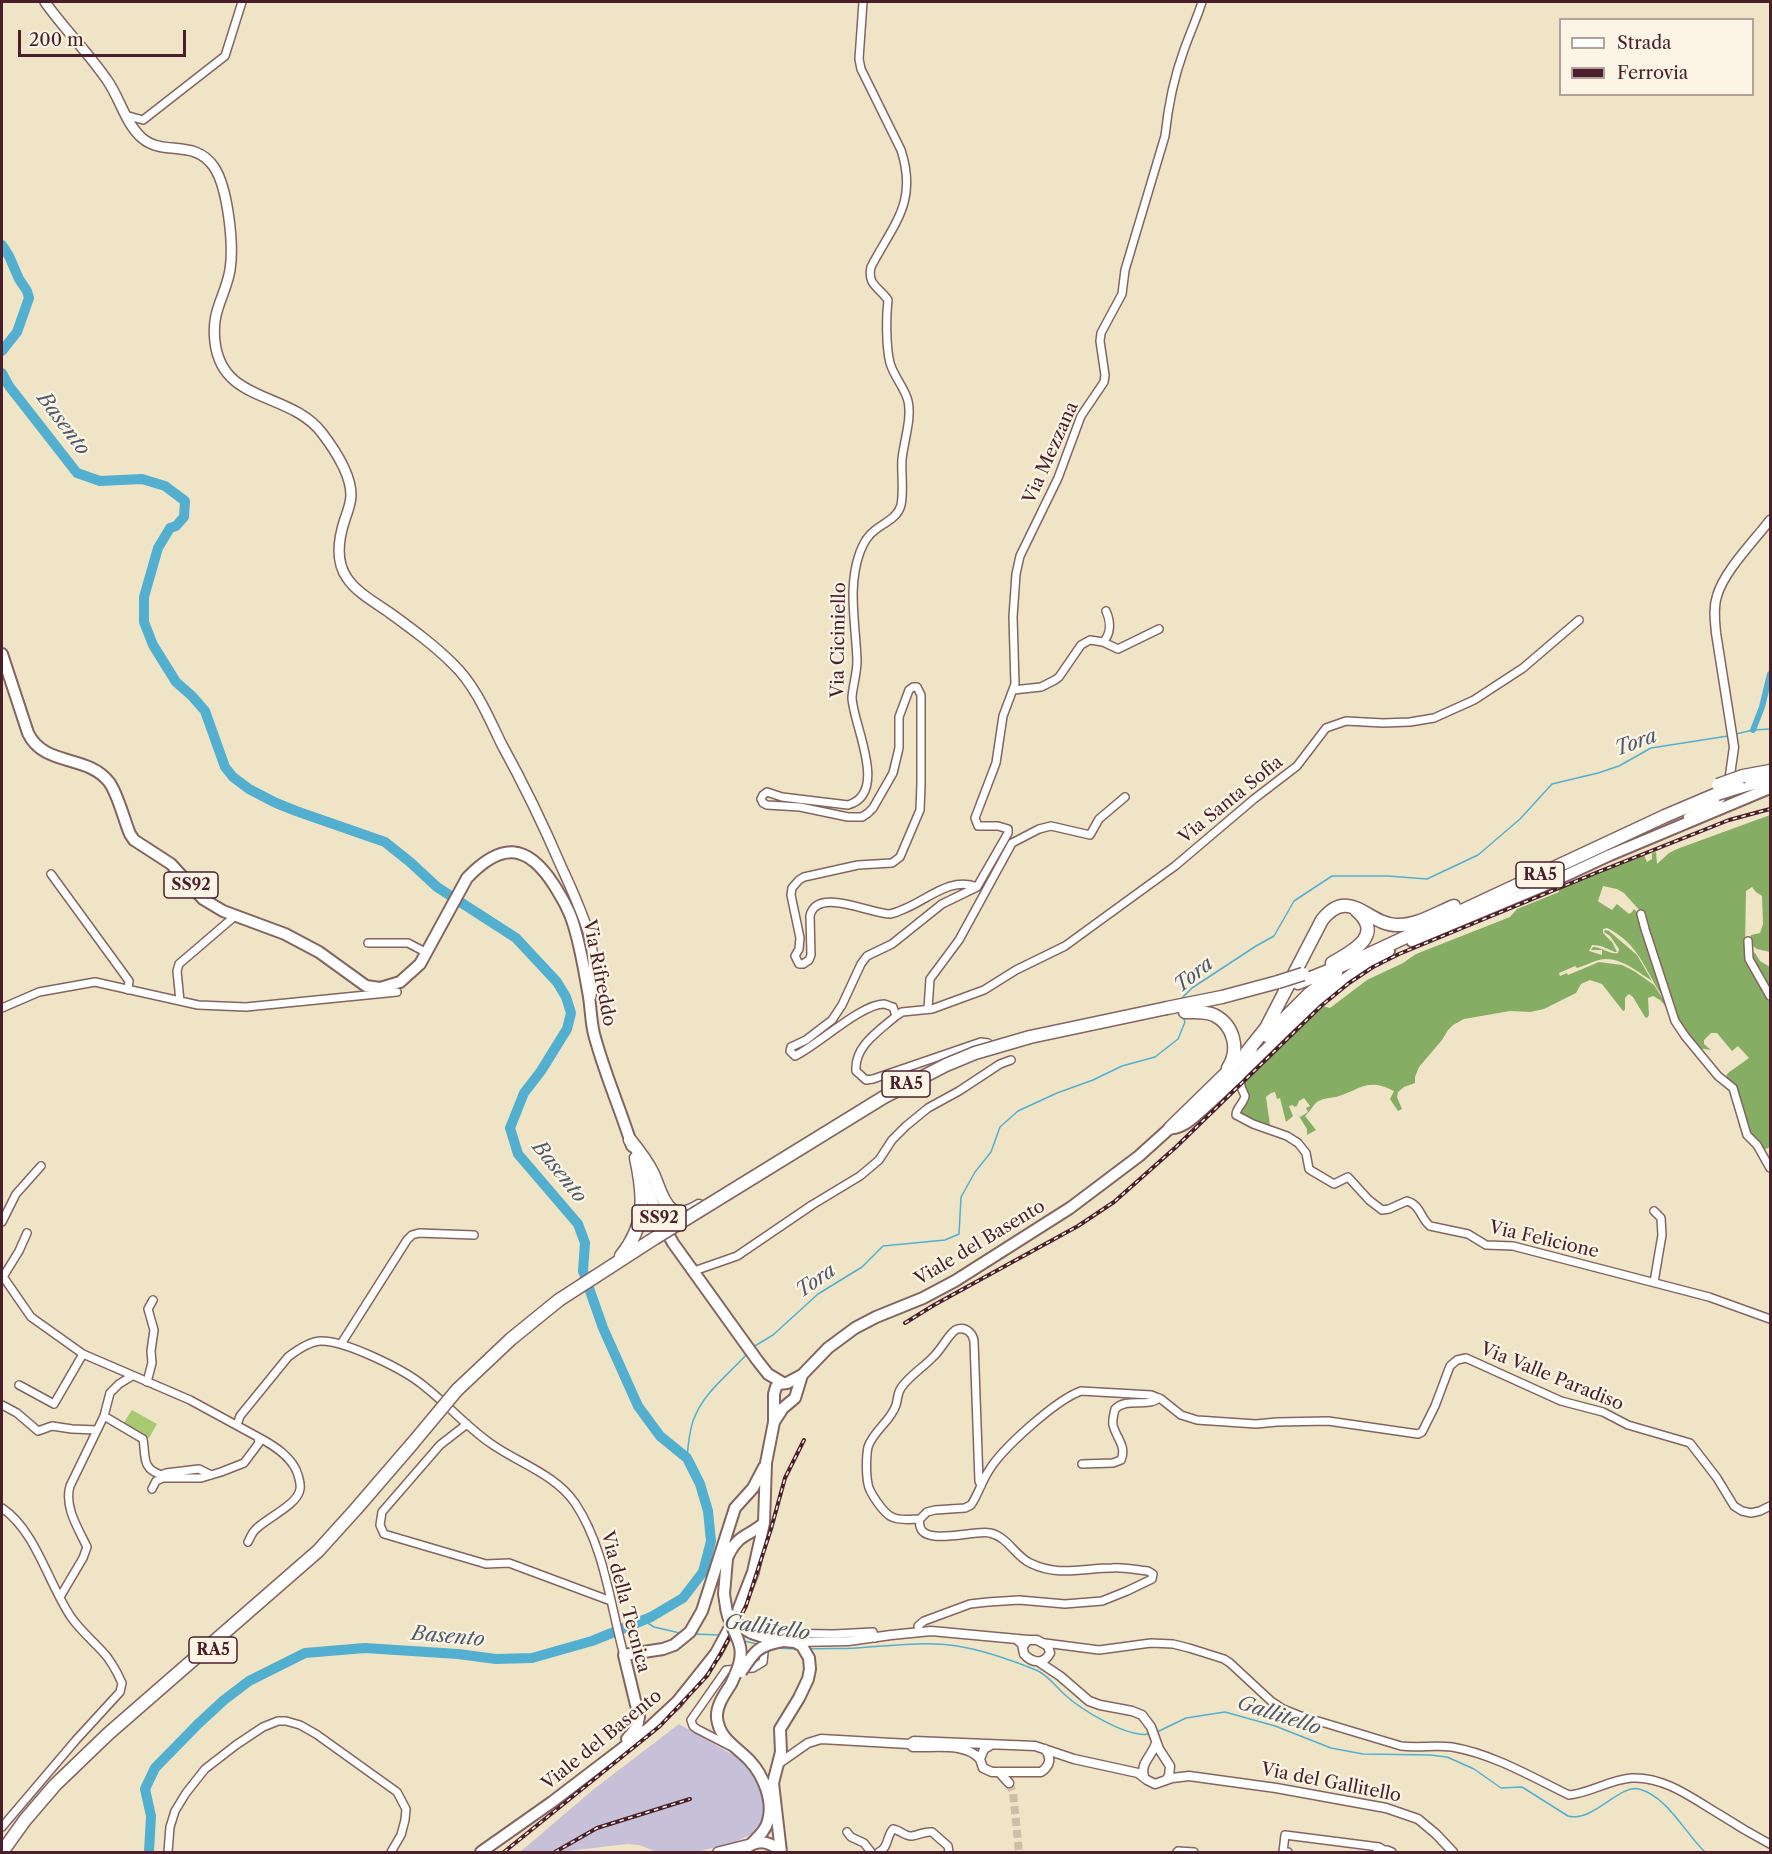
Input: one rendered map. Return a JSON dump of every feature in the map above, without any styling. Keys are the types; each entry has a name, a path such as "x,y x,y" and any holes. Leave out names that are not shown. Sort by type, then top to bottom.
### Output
{"highway":[{"name":"RA5","path":"1300,978 1624,826 1770,771"},
{"name":"RA5","path":"1741,782 1770,779"},
{"name":"RA5","path":"9,1852 62,1786 110,1740 296,1578 329,1546 375,1498 460,1393 511,1339 610,1271 774,1165 884,1097 923,1076 975,1053 1030,1037 1199,1005 1277,986 1363,957 1717,790"},
{"path":"1246,1053 1269,1022 1327,914 1340,906 1353,907 1387,924 1401,925 1469,899"},
{"path":"1332,963 1362,945 1365,939 1367,933 1365,920 1353,907"},
{"path":"1170,1128 1246,1053 1323,983 1363,957"},
{"name":"RA5","path":"657,1241 887,1102 947,1071 975,1059 1030,1043 1185,1011 1199,1005"},
{"path":"1185,1011 1207,1013 1228,1026 1235,1048 1233,1061 1225,1073"},
{"path":"630,1140 653,1174 664,1201 673,1211 682,1213 695,1208 747,1176 774,1165"},
{"path":"610,1271 636,1232 640,1217 642,1187 636,1158"},
{"name":"RA5","path":"2,1852 25,1820 55,1785 108,1734 318,1551 415,1446"},
{"name":"RA5","path":"2,1846 6,1839 16,1832"}],"main road":[{"path":"45,2 106,79 136,131 149,143 157,146 195,151 204,156 218,174 225,197 231,257 214,321 214,342 219,361 223,369 238,383 257,394 297,410 321,432 342,466 351,492 351,501 341,531 339,552 343,571 348,580 364,595 445,656 462,673 476,694 542,824 584,918 593,959 592,987 589,998"},
{"name":"Via Rifreddo","path":"2,654 27,733 36,746 47,754 84,765 103,775 115,792 134,840 171,864 203,899 222,911 285,934 373,988 390,987 415,971 467,878 486,861 501,854 519,853 537,862 561,896 572,917 594,1034 630,1140"},
{"name":"Viale del Basento","path":"802,1375 828,1348 855,1328 954,1281 1070,1208 1138,1156 1170,1128 1177,1128 1194,1116 1240,1077 1305,1010 1332,987 1368,962 1436,930 1770,788"},
{"name":"SS92","path":"630,1140 663,1225 673,1243 768,1374 774,1395"},
{"name":"SS92","path":"768,1374 785,1383"},
{"path":"788,1404 780,1404 774,1395 779,1384 802,1375"},
{"path":"774,1422 793,1401 802,1375"},
{"path":"785,1383 793,1386 796,1392"},
{"name":"Viale del Basento","path":"481,1852 552,1802 655,1722 689,1688 716,1653 735,1618 753,1572 765,1518 766,1463 774,1422 774,1395"},
{"name":"Viale del Basento","path":"624,1655 663,1649 674,1645 690,1632 702,1611 735,1508 753,1488 766,1463"},
{"path":"727,1559 732,1547 739,1539 765,1518 760,1505 755,1501 743,1500"},
{"path":"728,1532 724,1594 727,1615 741,1651 739,1665 731,1684"},
{"path":"726,1607 735,1621 749,1633 795,1642 802,1646 809,1658 808,1679 780,1729 781,1752 773,1777 781,1852"},
{"path":"742,1852 752,1844 768,1823 769,1798 762,1778 752,1762 734,1747 719,1729 717,1711 720,1701 731,1684 756,1651 769,1644 783,1641"},
{"name":"Via della Tecnica","path":"624,1655 639,1722"},
{"path":"614,1754 635,1731 639,1722 647,1726 655,1722"},
{"path":"718,1852 767,1843 775,1846 781,1852"}],"street":[{"path":"125,115 143,120 225,56 242,2"},
{"name":"Via Ciciniello","path":"862,2 859,59 861,69 901,150 908,187 904,205 870,273 871,280 888,300 886,316 891,364 908,399 910,413 902,460 901,506 893,518 868,536 860,552 852,594 857,664 852,697 867,754 866,784 861,797 855,803 848,805 782,797 767,792 761,799 767,805 800,807 848,817 862,817 868,813 893,773 898,748 899,717 909,690 917,687 921,695 920,810 900,856 892,863 848,867 804,877 795,884 791,895 800,938 799,949 795,956 797,961 803,964 809,960 811,955 810,916 811,910 817,904 830,902 892,914 945,888 961,883 977,887"},
{"name":"Via Mezzana","path":"977,887 1007,837 1008,829 998,826 978,826 975,818 986,785 994,772 1003,716 1016,679 1013,632 1018,565 1058,478 1081,416 1104,382 1100,336 1122,294 1125,270 1165,136 1167,113 1179,68 1202,2"},
{"path":"1674,830 1688,817 1718,803 1730,776 1734,747 1716,633 1717,597 1726,576 1770,520"},
{"path":"1103,642 1110,628 1106,611"},
{"name":"Via Santa Sofia","path":"896,1016 902,1012 928,1010 984,990 1017,970 1065,946 1174,866 1297,766 1326,728 1346,721 1383,723 1434,718 1474,700 1523,668 1579,620"},
{"path":"1013,690 1049,684 1059,677 1081,645 1090,640 1103,642 1118,649 1159,629"},
{"path":"996,853 1039,829 1051,826 1090,835 1099,819 1125,797"},
{"path":"928,1010 930,979 959,940 1012,843"},
{"path":"51,874 129,981 128,990"},
{"path":"977,887 942,903 892,944 867,956 832,1020 812,1036 795,1044 790,1051 795,1056 806,1051 858,1014 873,1006 885,1004 893,1007 896,1016 861,1048 855,1062 856,1071 866,1080 981,1042 988,1043"},
{"path":"1641,915 1675,1021 1718,1076 1733,1088 1747,1135 1757,1145 1770,1168"},
{"path":"180,1001 177,971 179,964 235,916"},
{"path":"1749,941 1749,958 1770,996"},
{"path":"368,943 408,943 427,953"},
{"path":"2,1008 39,992 95,982 198,1005 246,1007 397,992"},
{"path":"694,1270 738,1256 812,1205 861,1176 879,1160 892,1140 928,1108 1009,1061 1001,1055"},
{"name":"Via Felicione","path":"1240,1077 1245,1096 1236,1115 1292,1139 1306,1153 1309,1168 1312,1171 1334,1184 1348,1177 1369,1200 1382,1210 1407,1201 1414,1203 1425,1222 1430,1226 1468,1234 1486,1245 1513,1246 1654,1282 1709,1297 1770,1319"},
{"path":"2,1222 16,1194 41,1166"},
{"path":"1654,1211 1661,1218 1662,1235 1654,1282"},
{"path":"27,1233 19,1251 2,1276 31,1317 83,1354 190,1400 267,1442 293,1462 300,1481 301,1489 298,1495 254,1530 248,1542"},
{"path":"237,1425 240,1416 288,1357 318,1341 341,1344 412,1235 419,1233 474,1235"},
{"path":"147,1382 152,1363 154,1330 148,1309 153,1300"},
{"name":"Via Valle Paradiso","path":"981,1486 974,1341 970,1332 957,1329 935,1356 906,1380 899,1390 896,1405 868,1448 868,1486 880,1505 894,1518 920,1519 927,1512 965,1508 970,1505 994,1464 1017,1438 1070,1395 1081,1391 1151,1395 1159,1398 1181,1415 1197,1420 1249,1424 1328,1421 1418,1434 1422,1432 1435,1406 1450,1366 1457,1360 1466,1358 1561,1401 1603,1412 1628,1425 1690,1443 1712,1470 1738,1509 1755,1512 1770,1506"},
{"name":"Via della Tecnica","path":"341,1344 390,1366 422,1384 491,1443 546,1476 574,1502 592,1538 602,1565 624,1655"},
{"path":"20,1385 54,1404 83,1354"},
{"path":"60,1597 87,1547 69,1507 68,1493 104,1416 110,1393 132,1376"},
{"path":"1082,1464 1113,1463 1121,1460 1122,1446 1113,1424 1115,1409 1121,1404 1152,1402 1159,1398"},
{"path":"2,1405 17,1413 38,1431 52,1426 97,1430"},
{"path":"104,1416 143,1438 145,1460 151,1470 162,1475 199,1469 211,1475"},
{"path":"467,1424 441,1445 382,1512 380,1525 384,1534 486,1564 509,1563 611,1601"},
{"path":"152,1489 156,1481 163,1478 201,1478 244,1463 259,1443 258,1437"},
{"path":"2,1508 17,1521 28,1536 72,1619 104,1652 122,1683 122,1688 2,1827"},
{"path":"919,1631 918,1626 924,1621 970,1604 1019,1600 1053,1604 1095,1602 1127,1592 1150,1581 1153,1576 1149,1571 1112,1568 1071,1572 1053,1570 1029,1563 992,1533 930,1536 920,1529 920,1519"},
{"path":"795,1642 834,1642 919,1631 1015,1639 1025,1643 1045,1643 1099,1650 1161,1643 1189,1648 1224,1659 1271,1701 1298,1715 1401,1746 1417,1748 1443,1746 1470,1752 1492,1759 1569,1795 1619,1780 1632,1778 1652,1780 1688,1794 1770,1844"},
{"path":"734,1747 723,1744 693,1726 691,1720 726,1670 759,1666 764,1658 765,1637 768,1632 826,1634 873,1632 875,1638"},
{"path":"909,1744 914,1741 1035,1746 1074,1759 1138,1773 1155,1784 1170,1776 1170,1766 1142,1714 1089,1701 1060,1676 1039,1662 1026,1657 1022,1650 1025,1643"},
{"path":"1045,1643 1050,1649 1060,1676"},
{"path":"1039,1662 1043,1662 1053,1648 1060,1646"},
{"path":"698,1713 697,1723 709,1732 715,1728 717,1719"},
{"path":"168,1852 170,1827 175,1811 204,1769 263,1727 278,1721 286,1721 300,1725 316,1734 397,1792 406,1809 405,1820 401,1835 391,1852"},
{"path":"778,1764 808,1743 821,1739 909,1744 913,1747 960,1748 970,1751 980,1759 986,1770 999,1772 1041,1772 1061,1761 1074,1759"},
{"path":"1144,1776 1142,1769 1156,1743"},
{"path":"980,1759 984,1749 991,1745"},
{"path":"1045,1749 1050,1758 1047,1767"},
{"path":"1117,1767 1130,1767 1157,1756 1164,1758"},
{"name":"Via del Gallitello","path":"1170,1766 1189,1776"},
{"path":"999,1772 1013,1783 1032,1773"},
{"name":"Via del Gallitello","path":"1166,1780 1189,1776 1276,1788 1386,1808 1418,1819 1453,1852"},
{"path":"879,1852 884,1849 890,1833 896,1829 912,1836 932,1832 948,1846 950,1852"},
{"path":"848,1832 851,1837 864,1843 871,1852"},
{"path":"1288,1852 1283,1852 1285,1835 1379,1847 1381,1851 1392,1852"},
{"path":"1177,1852 1194,1852"}],"shaded area":[{"path":"679,1724 749,1764 765,1796 765,1817 751,1834 736,1842 697,1852 657,1852 639,1845 627,1844 565,1852 520,1852 594,1789"}],"green space":[{"path":"1770,815 1770,952 1757,949 1749,943 1751,935 1760,933 1763,924 1762,896 1752,887 1746,891 1745,948 1746,955 1770,1003 1770,1147 1762,1151 1747,1133 1740,1108 1724,1079 1728,1073 1749,1058 1738,1046 1732,1051 1717,1033 1711,1033 1704,1040 1704,1044 1711,1050 1697,1048 1674,1011 1641,912 1624,893 1603,886 1599,902 1612,910 1617,904 1629,914 1634,909 1638,913 1666,1001 1636,951 1619,935 1607,928 1603,929 1603,933 1612,942 1617,952 1592,945 1589,951 1602,955 1602,950 1591,950 1593,947 1618,953 1619,949 1610,936 1604,932 1609,931 1637,955 1652,981 1627,965 1606,959 1577,968 1575,966 1559,973 1560,976 1599,962 1622,965 1654,985 1672,1013 1653,996 1648,998 1649,1015 1647,1018 1629,994 1625,998 1625,1010 1623,1011 1602,984 1590,980 1581,984 1576,993 1544,1009 1530,1012 1510,1011 1464,1019 1453,1025 1419,1067 1415,1083 1398,1092 1397,1097 1402,1109 1398,1111 1390,1099 1394,1091 1370,1085 1317,1102 1305,1116 1316,1130 1307,1135 1307,1129 1297,1113 1300,1117 1308,1112 1306,1108 1310,1106 1304,1098 1297,1106 1289,1106 1293,1116 1286,1122 1280,1098 1277,1099 1275,1092 1266,1097 1269,1128 1237,1113 1245,1101 1242,1084 1323,1006 1330,1008 1367,980 1403,963 1416,954 1510,917 1517,909 1559,892 1559,889 1644,855 1647,862 1652,859 1652,853 1656,852 1657,864 1677,849"},
{"path":"1748,950 1755,953 1760,961 1770,967 1770,998"},
{"path":"132,1410 157,1424 149,1438 123,1424"}],"waterway":[{"name":"Basento","path":"2,245 29,298 17,332 2,351"},
{"name":"Basento","path":"2,373 9,386 77,473 100,481 142,479 165,486 185,501 184,517 176,526 170,528 158,548 144,597 144,622 153,645 176,682 205,711 225,767 233,777 249,789 276,803 385,842 437,887 516,938 557,982 566,997 571,1013 567,1029 541,1071 524,1093 510,1128 518,1154 578,1224 585,1243 583,1271 603,1328 638,1406 660,1436 687,1458 700,1484 708,1511 711,1541 703,1572 683,1598 651,1617 592,1641 532,1658 496,1659 458,1654 365,1648 305,1653 249,1681 198,1724 155,1768 145,1789 151,1816 149,1852"},
{"path":"1753,730 1762,707 1770,674"},
{"name":"Tora","path":"1736,734 1770,729"},
{"name":"Tora","path":"1181,999 1192,988 1274,936 1294,901 1332,876 1427,879 1478,855 1520,819 1552,784 1619,766 1651,748 1728,736"},
{"name":"Tora","path":"753,1347 773,1335 818,1294 862,1267 883,1246 945,1240 959,1234 961,1197 975,1172 991,1152 1000,1127 1018,1111 1057,1093 1093,1080 1122,1066 1155,1057 1178,1039 1185,1022 1183,1017"},
{"name":"Tora","path":"687,1458 688,1444 697,1411 709,1393 746,1355"},
{"name":"Gallitello","path":"643,1620 654,1627 680,1633"},
{"name":"Gallitello","path":"694,1634 719,1635"},
{"name":"Gallitello","path":"744,1641 757,1644"},
{"name":"Gallitello","path":"809,1649 932,1644 977,1650 1040,1672 1071,1700 1104,1721 1129,1732 1149,1734"},
{"name":"Gallitello","path":"776,1648 796,1649"},
{"name":"Gallitello","path":"1157,1732 1186,1718 1225,1712 1275,1726 1331,1748 1363,1754 1447,1757 1474,1769 1501,1788 1522,1787 1568,1816 1577,1817 1587,1814 1623,1792 1639,1789 1659,1799 1705,1852"}],"tunnel":[{"path":"1009,1783 1013,1792 1019,1852"}],"railway":[{"path":"905,1323 1078,1226 1114,1202 1176,1147 1321,1006 1373,967 1399,954 1598,872 1729,820 1770,809"},
{"path":"504,1852 660,1726 707,1676 746,1606 785,1478 804,1440"},
{"path":"555,1852 597,1828 690,1799"}]}
